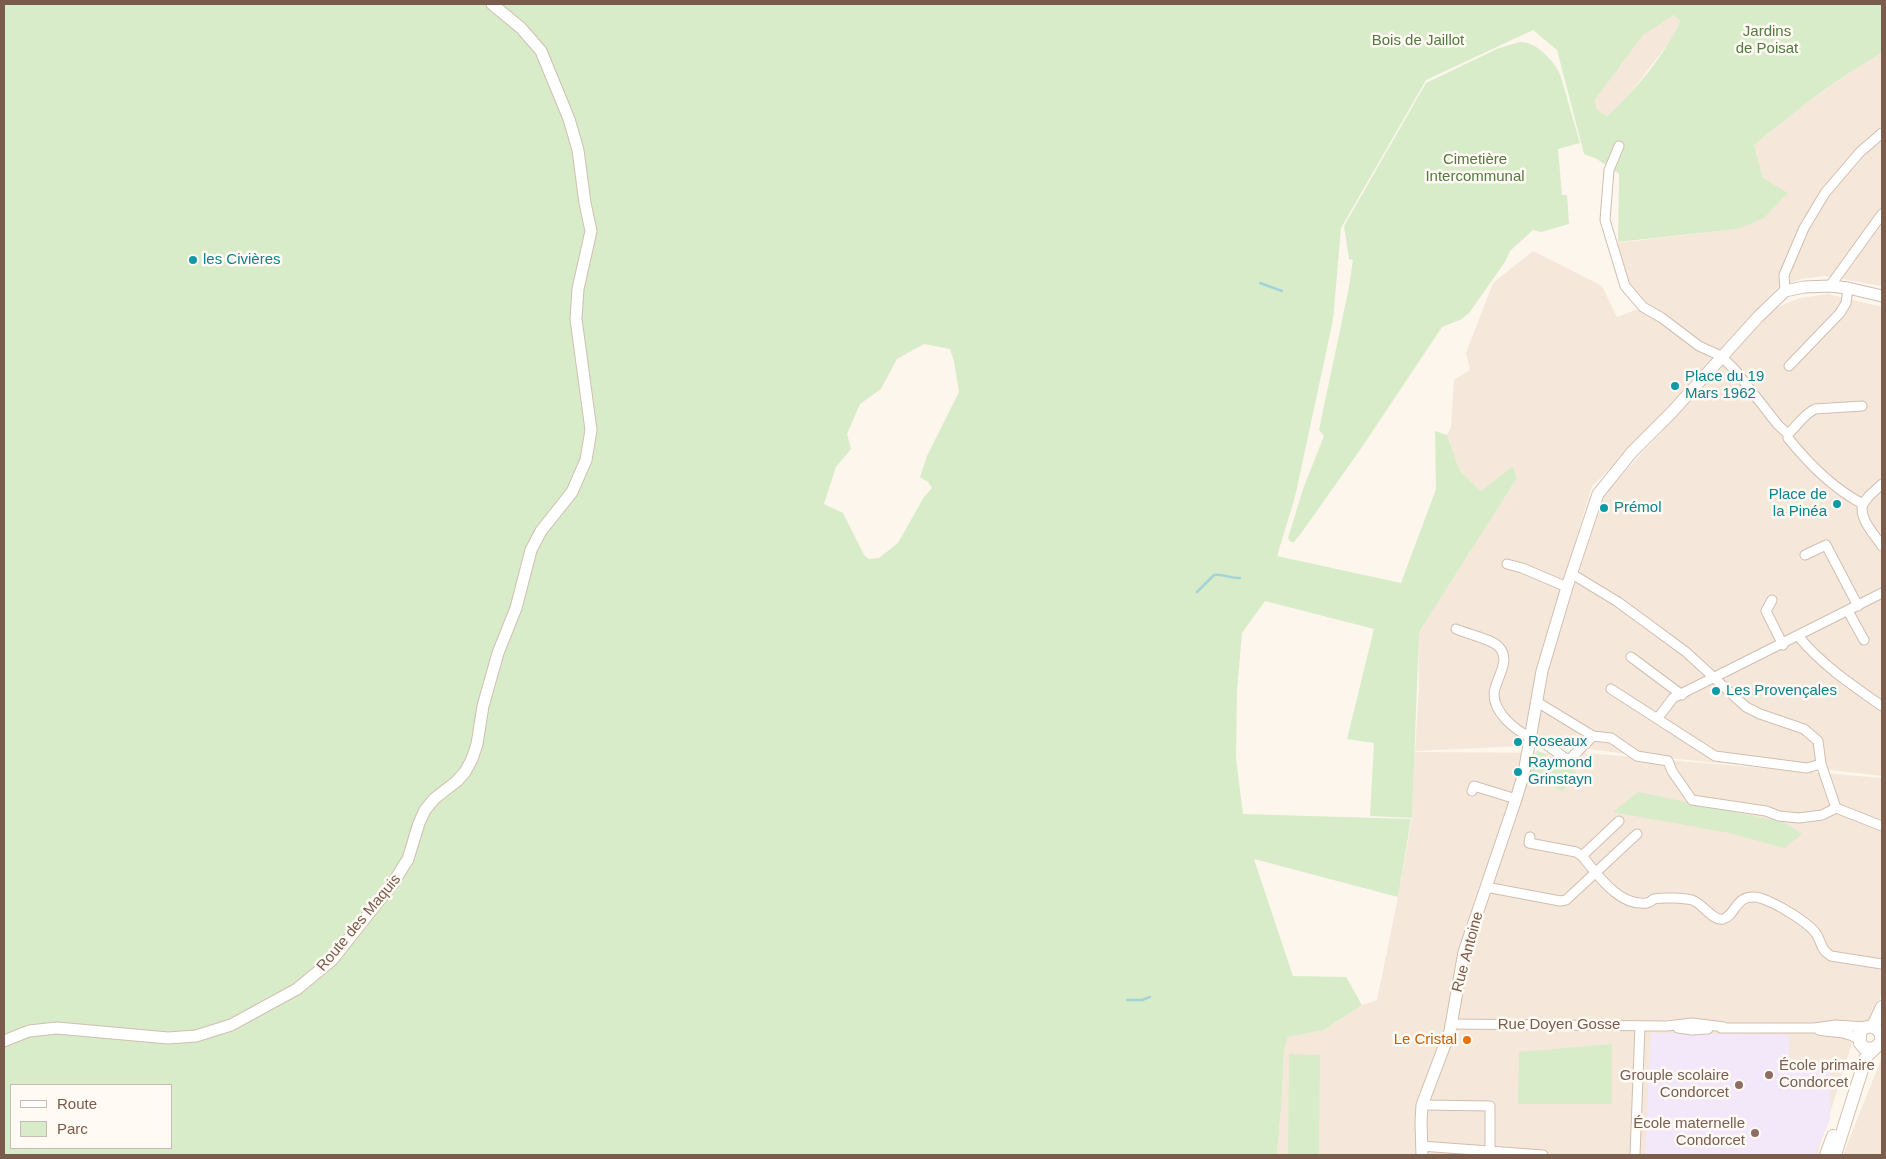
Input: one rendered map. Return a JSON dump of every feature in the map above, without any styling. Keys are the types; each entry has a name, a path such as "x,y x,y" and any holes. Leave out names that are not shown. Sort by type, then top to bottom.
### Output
{"main road":[{"path":"1864,1044 1881,1042 1875,1026 1882,1007"},
{"path":"1835,1155 1866,1057 1860,1032 1875,1026"},
{"path":"1826,1155 1855,1079 1864,1044"}],"street":[{"name":"Route des Maquis","path":"4,1041 20,1034 57,1028 159,1037 187,1037 214,1031 244,1018 297,989 335,956 402,872 423,814 434,799 461,777 472,759 483,706 498,652 516,608 531,550 541,531 572,492 586,460 590,440 590,420 576,309 578,289 591,231 578,150 569,119 541,51 521,28 492,4"},
{"path":"1882,133 1860,152 1825,193 1804,228 1784,275 1786,291 1804,287 1830,286 1882,296"},
{"path":"1619,146 1609,170 1605,220 1625,286 1643,307 1662,318 1699,346 1721,356 1735,370 1778,425 1788,434 1788,438 1799,452 1844,494 1863,504"},
{"path":"1830,286 1882,214"},
{"path":"1790,366 1840,313 1846,302 1848,288"},
{"name":"Rue Antoine","path":"1422,1151 1420,1122 1422,1105 1450,1031 1464,952 1516,799 1528,751 1542,671 1567,587 1598,494 1632,452 1665,420 1763,311 1786,291"},
{"path":"1788,434 1798,426 1808,412 1815,409 1862,406"},
{"path":"1882,484 1869,496 1861,508 1864,519 1882,546"},
{"path":"1804,555 1826,545 1858,606"},
{"path":"1507,564 1522,568 1567,587"},
{"path":"1572,574 1618,602 1686,652 1713,679 1746,707 1760,714 1804,729 1818,741 1821,764 1836,808"},
{"path":"1657,719 1673,698 1783,645 1882,594"},
{"path":"1772,600 1766,611 1783,645"},
{"path":"1848,611 1864,640"},
{"path":"1456,629 1489,640 1500,647 1504,659 1495,687 1494,696 1497,705 1506,720 1530,737"},
{"path":"1799,636 1828,667 1882,706"},
{"path":"1631,657 1682,695"},
{"path":"1611,689 1715,756 1807,768 1821,764"},
{"path":"1537,704 1542,705 1593,736 1611,738 1637,756 1668,761 1672,771 1692,800 1799,818 1822,815 1836,808 1882,826"},
{"path":"1547,745 1565,758 1570,759 1593,736"},
{"path":"1472,791 1474,786 1516,799"},
{"path":"1582,856 1619,821"},
{"path":"1486,887 1560,901 1566,900 1637,834"},
{"path":"1530,837 1529,844 1576,852 1620,897 1631,902 1648,903 1656,899 1690,899 1699,903 1716,919 1721,920 1725,919 1742,900 1750,897 1759,898 1780,907 1812,929 1818,936 1821,947 1831,956 1882,964"},
{"name":"Rue Doyen Gosse","path":"1450,1024 1667,1026 1692,1030 1724,1027 1814,1028 1836,1025 1875,1026"},
{"path":"1635,1155 1640,1026"},
{"name":"Rue Doyen Gosse","path":"1814,1028 1834,1033 1850,1034 1864,1044"},
{"path":"1422,1105 1490,1106 1490,1151"},
{"path":"1422,1151 1490,1151 1543,1155"}],"shaded area":[{"path":"1674,15 1680,21 1671,40 1625,100 1607,116 1597,110 1595,100 1643,34"},
{"path":"1882,53 1882,286 1825,276 1801,279 1777,288 1652,430 1592,486 1536,672 1524,746 1415,751 1419,686 1418,633 1517,478 1513,466 1481,491 1460,471 1447,435 1451,427 1454,380 1470,370 1466,353 1493,283 1533,251 1602,286 1617,317 1638,309 1616,243 1737,229 1763,178 1754,145 1800,108 1857,67"},
{"path":"1828,294 1882,307 1882,776 1823,769 1718,763 1575,747 1535,745 1548,665 1606,492 1775,308 1800,298"},
{"path":"1414,752 1586,753 1882,778 1882,994 1870,1019 1856,1030 1817,1155 1277,1155 1284,1051 1288,1037 1324,1030 1362,1005 1377,1000 1412,818"},
{"name":"Grouple scolaire Condorcet","path":"1651,1033 1789,1035 1789,1063 1830,1063 1830,1119 1815,1155 1645,1155"},
{"path":"1882,1056 1882,1155 1843,1155 1880,1062"}],"green space":[{"path":"4,4 1882,4 1882,53 1832,84 1754,145 1763,178 1788,193 1764,218 1737,229 1618,242 1619,174 1597,159 1584,154 1557,50 1533,30 1426,80 1341,228 1333,320 1295,497 1277,556 1401,583 1436,489 1435,431 1447,435 1460,471 1481,491 1513,466 1517,478 1419,632 1412,818 1370,816 1374,743 1347,739 1374,629 1265,601 1242,633 1237,690 1236,758 1243,814 1411,819 1398,897 1254,859 1293,976 1346,977 1362,1005 1324,1030 1288,1037 1284,1051 1277,1155 4,1155","holes":["1674,15 1680,21 1658,59 1628,95 1607,116 1597,110 1595,100 1643,35","924,344 950,349 959,392 927,456 920,477 928,482 932,488 924,497 898,543 879,558 869,559 864,555 843,513 824,504 836,467 851,449 847,434 860,404 881,389 897,359"]},
{"name":"Cimetière Intercommunal","path":"1520,42 1538,48 1549,58 1560,74 1580,143 1558,149 1562,195 1567,195 1569,224 1541,232 1533,230 1510,251 1505,262 1469,313 1462,319 1442,327 1362,447 1302,532 1294,542 1291,542 1288,538 1303,489 1324,436 1319,430 1349,287 1353,260 1349,259 1344,226 1426,83 1499,48"},
{"path":"1537,750 1579,774 1562,791 1530,775"},
{"path":"1638,792 1783,822 1802,834 1784,848 1729,833 1613,812"},
{"path":"1612,1044 1612,1104 1518,1104 1519,1052"},
{"path":"1289,1054 1320,1055 1319,1155 1288,1155"}],"waterway":[{"path":"1260,283 1282,291"},
{"path":"1197,592 1214,575 1240,578"},
{"path":"1127,1000 1142,1000 1150,997"}],"place":[{"name":"les Civières","path":"193,260"},
{"name":"Place du 19 Mars 1962","path":"1675,386"},
{"name":"Place de la Pinéa","path":"1837,504"},
{"name":"Prémol","path":"1604,508"},
{"name":"Les Provençales","path":"1716,691"},
{"name":"Roseaux","path":"1518,742"},
{"name":"Raymond Grinstayn","path":"1518,772"},
{"name":"Le Cristal","path":"1467,1040"},
{"name":"École primaire Condorcet","path":"1769,1075"},
{"name":"Grouple scolaire Condorcet","path":"1739,1085"},
{"name":"École maternelle Condorcet","path":"1755,1133"}],"park label":[{"name":"Jardins de Poisat","path":"1767,40"},
{"name":"Bois de Jaillot","path":"1418,41"}]}
